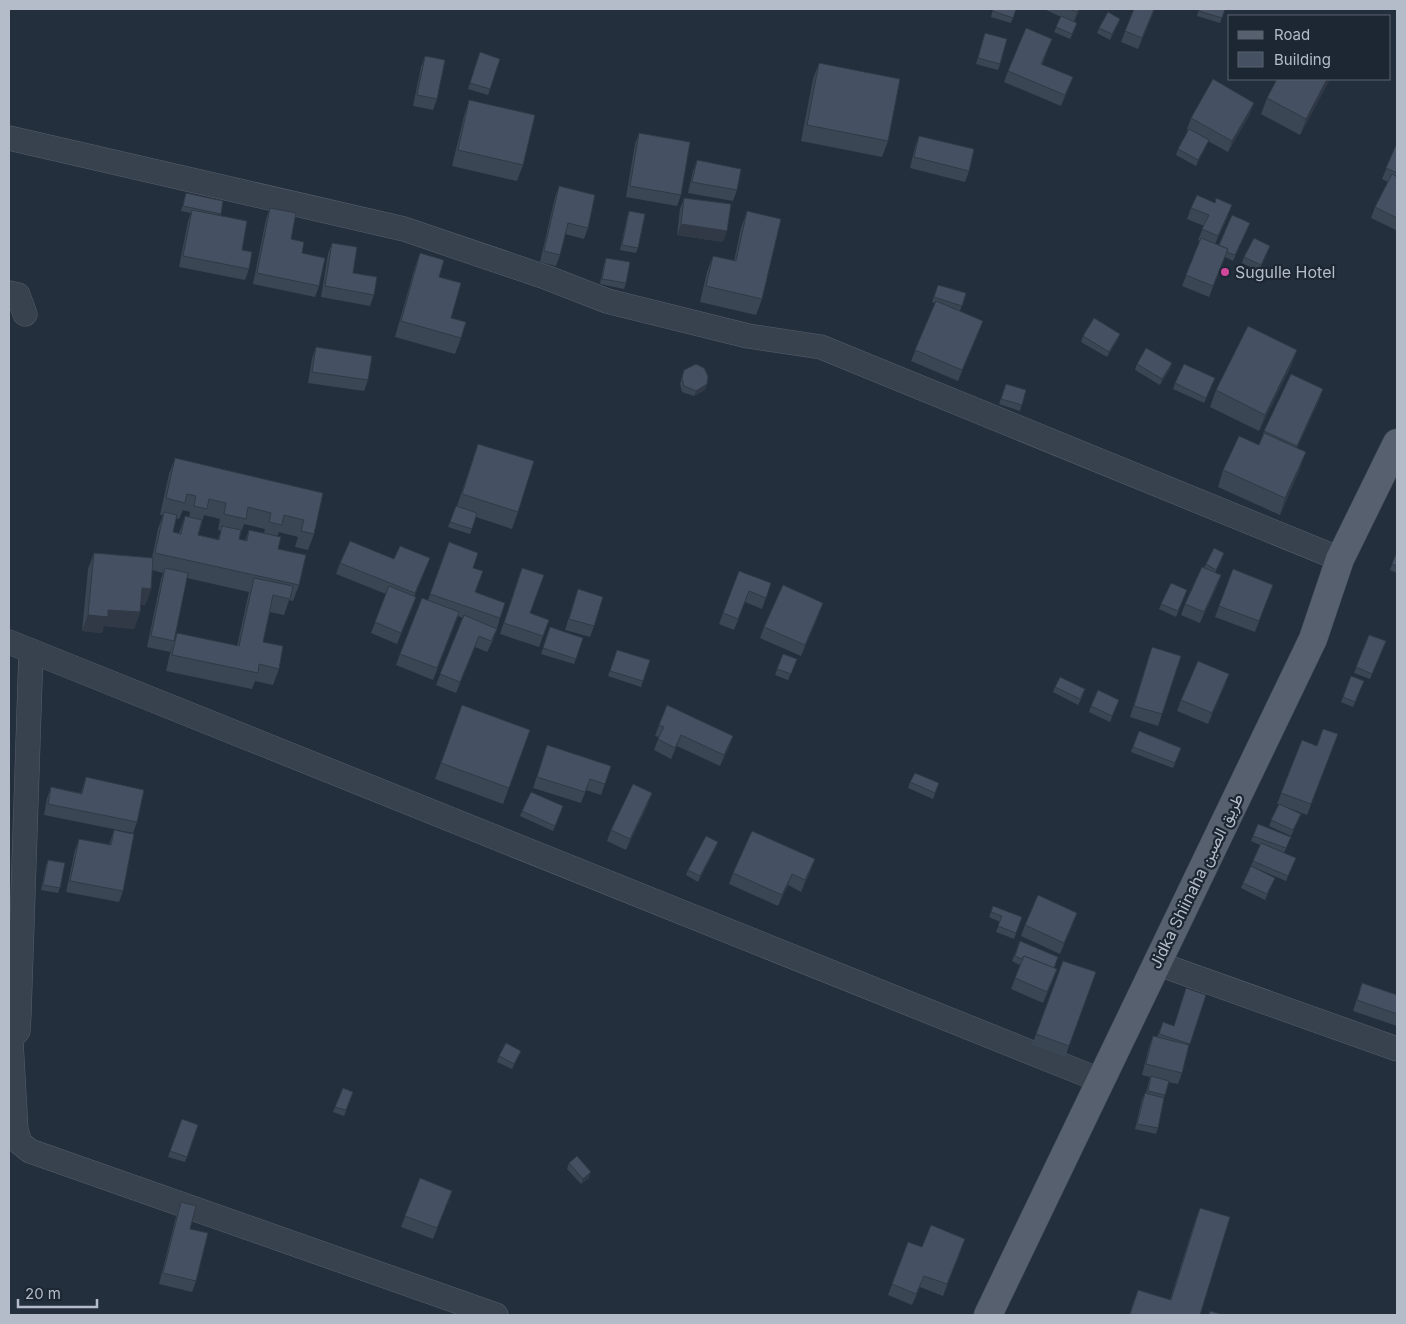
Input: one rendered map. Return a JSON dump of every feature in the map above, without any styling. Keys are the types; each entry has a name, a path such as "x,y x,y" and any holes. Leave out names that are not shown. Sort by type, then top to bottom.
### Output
{"main road":[{"name":"Jidka Shiinaha طريق الصين","path":"988,1315 1313,639 1340,559 1397,443"}],"street":[{"path":"9,138 404,229 548,278 607,301 748,336 821,347 1340,559"},
{"path":"9,293 18,295 25,314"},
{"path":"9,642 1102,1081"},
{"path":"31,651 19,1015 18,1031 10,1041 16,1130 20,1143 30,1150 496,1315"},
{"path":"1156,963 1397,1049"}],"building":[{"path":"993,9 1016,9 1013,18 993,11"},
{"path":"1134,9 1154,9 1142,38 1125,31"},
{"path":"1199,9 1225,9 1222,18 1199,11"},
{"path":"1108,12 1120,19 1112,34 1099,28"},
{"path":"1061,16 1077,23 1072,34 1056,27"},
{"path":"1026,28 1052,39 1041,64 1073,77 1065,95 1008,71"},
{"path":"985,33 1007,39 1000,64 978,58"},
{"path":"480,52 500,59 490,89 470,83"},
{"path":"425,56 445,60 437,99 417,95"},
{"path":"819,63 900,79 888,141 807,125"},
{"path":"1213,79 1254,103 1232,141 1191,118"},
{"path":"1276,80 1326,80 1306,119 1267,98"},
{"path":"469,100 535,115 523,165 458,150"},
{"path":"1189,129 1209,140 1198,160 1178,149"},
{"path":"639,133 690,142 681,195 630,186"},
{"path":"919,136 974,149 969,171 914,157"},
{"path":"1397,143 1397,173 1386,168"},
{"path":"697,160 741,169 737,190 692,182"},
{"path":"1392,174 1397,177 1397,218 1375,207"},
{"path":"559,186 595,195 588,228 568,223 560,255 544,251"},
{"path":"186,193 223,201 221,214 183,206"},
{"path":"1197,195 1215,203 1216,198 1232,205 1218,236 1202,229 1209,215 1191,208"},
{"path":"684,198 731,204 727,231 681,224"},
{"path":"270,208 296,213 291,239 304,242 302,253 325,258 319,286 257,273"},
{"path":"192,210 247,221 242,250 252,252 249,269 183,256"},
{"path":"629,211 645,214 638,248 622,245"},
{"path":"747,211 781,219 762,299 706,286 713,256 736,261"},
{"path":"1232,215 1250,223 1235,255 1227,252 1228,249 1219,245"},
{"path":"1201,238 1228,249 1213,286 1186,275"},
{"path":"1254,238 1270,246 1261,265 1244,257"},
{"path":"332,243 357,247 353,273 377,277 374,295 325,286"},
{"path":"420,253 444,260 439,277 461,283 451,318 466,322 461,338 401,321"},
{"path":"606,258 630,262 626,283 602,279"},
{"path":"938,285 966,293 962,306 934,297"},
{"path":"936,301 983,321 962,370 915,350"},
{"path":"1094,318 1120,334 1109,352 1083,336"},
{"path":"1248,326 1297,350 1265,415 1216,390"},
{"path":"316,347 372,356 368,380 312,372"},
{"path":"1146,348 1172,363 1162,379 1137,364"},
{"path":"696,364 704,368 708,376 707,384 696,391 684,386 682,378 684,370"},
{"path":"1184,364 1215,378 1206,398 1175,383"},
{"path":"1291,374 1323,389 1297,446 1264,431"},
{"path":"1006,384 1026,390 1022,405 1001,399"},
{"path":"1264,433 1306,452 1285,498 1223,470 1239,436 1259,445"},
{"path":"478,444 534,461 518,512 462,494"},
{"path":"175,458 323,493 314,534 301,531 304,520 284,515 282,525 269,522 271,513 248,507 246,519 224,514 226,503 209,499 207,509 194,506 196,496 187,494 185,503 166,498"},
{"path":"456,506 477,513 472,529 450,522"},
{"path":"164,512 177,515 173,532 181,534 185,516 202,520 198,535 219,540 222,526 241,530 239,539 247,541 249,530 281,537 278,549 306,555 299,585 155,553"},
{"path":"350,541 394,559 400,546 430,558 415,593 340,563"},
{"path":"449,542 478,553 473,568 483,571 475,592 505,603 500,618 430,594"},
{"path":"1214,548 1224,553 1216,570 1206,564"},
{"path":"1397,552 1397,566 1392,564"},
{"path":"94,553 153,558 151,589 142,588 140,612 108,610 108,617 88,615"},
{"path":"1202,567 1221,575 1204,612 1185,604"},
{"path":"165,568 188,573 174,641 151,636"},
{"path":"522,568 544,575 530,613 549,620 543,636 504,623"},
{"path":"1233,569 1273,585 1259,621 1219,606"},
{"path":"739,571 771,583 766,598 749,591 738,619 723,613"},
{"path":"254,578 293,586 290,599 273,595 263,642 283,646 279,669 259,664 258,673 172,655 177,633 239,646"},
{"path":"1171,583 1187,590 1178,611 1161,604"},
{"path":"783,585 823,603 805,645 764,627"},
{"path":"389,586 416,597 401,633 375,622"},
{"path":"578,589 603,597 594,626 569,619"},
{"path":"422,598 459,612 437,668 400,654"},
{"path":"464,615 497,629 491,641 479,636 460,682 440,674"},
{"path":"550,627 583,638 576,659 543,648"},
{"path":"1369,635 1386,641 1372,674 1356,667"},
{"path":"1152,647 1181,656 1162,714 1134,706"},
{"path":"617,650 650,660 643,681 610,671"},
{"path":"783,654 797,659 791,674 777,669"},
{"path":"1198,661 1229,674 1212,713 1181,700"},
{"path":"1351,676 1364,681 1355,702 1343,697"},
{"path":"1060,677 1085,689 1080,699 1055,687"},
{"path":"1098,690 1119,700 1112,716 1091,706"},
{"path":"462,705 530,730 509,788 441,763"},
{"path":"667,705 733,736 724,755 681,735 675,748 658,739 664,727 659,725"},
{"path":"1323,729 1338,734 1311,804 1281,793 1302,740 1317,746"},
{"path":"1139,731 1181,748 1175,763 1133,747"},
{"path":"547,745 611,766 605,784 590,779 585,792 537,777"},
{"path":"915,773 939,783 935,793 910,782"},
{"path":"86,777 144,790 137,822 48,804 51,787 82,794"},
{"path":"633,784 652,793 630,839 611,830"},
{"path":"531,792 563,806 555,826 522,811"},
{"path":"1279,804 1301,814 1293,830 1271,820"},
{"path":"1258,824 1291,837 1286,848 1253,836"},
{"path":"114,830 134,834 123,891 70,881 79,839 111,845"},
{"path":"752,831 815,859 805,880 792,874 782,895 733,873"},
{"path":"706,836 718,842 700,876 688,870"},
{"path":"1261,843 1296,858 1288,876 1253,861"},
{"path":"48,860 65,863 60,888 43,885"},
{"path":"1251,866 1275,878 1267,894 1243,883"},
{"path":"1038,895 1077,913 1064,943 1025,925"},
{"path":"993,906 1022,917 1016,933 998,926 1002,916 991,912"},
{"path":"1020,941 1058,957 1054,968 1024,956 1022,959 1015,956"},
{"path":"1024,956 1057,969 1047,992 1015,978"},
{"path":"1063,961 1096,972 1069,1046 1036,1034"},
{"path":"1362,983 1397,995 1397,1014 1357,1000"},
{"path":"1186,988 1206,995 1190,1044 1159,1034 1163,1022 1174,1026"},
{"path":"1153,1036 1189,1045 1182,1073 1146,1064"},
{"path":"506,1043 521,1051 514,1064 499,1056"},
{"path":"1151,1076 1169,1081 1165,1095 1148,1091"},
{"path":"343,1088 353,1092 346,1110 335,1107"},
{"path":"1145,1093 1164,1098 1158,1128 1137,1124"},
{"path":"182,1119 198,1125 187,1157 170,1151"},
{"path":"577,1156 591,1172 583,1179 569,1163"},
{"path":"420,1178 452,1191 437,1228 405,1216"},
{"path":"181,1202 196,1206 190,1229 208,1233 196,1281 163,1273"},
{"path":"1200,1208 1230,1217 1200,1315 1130,1315 1138,1290 1171,1300"},
{"path":"931,1225 965,1239 947,1284 924,1276 916,1294 892,1284 908,1242 922,1247"},
{"path":"1210,1311 1224,1315 1209,1315"}],"place":[{"name":"Sugulle Hotel","path":"1225,272"}]}
